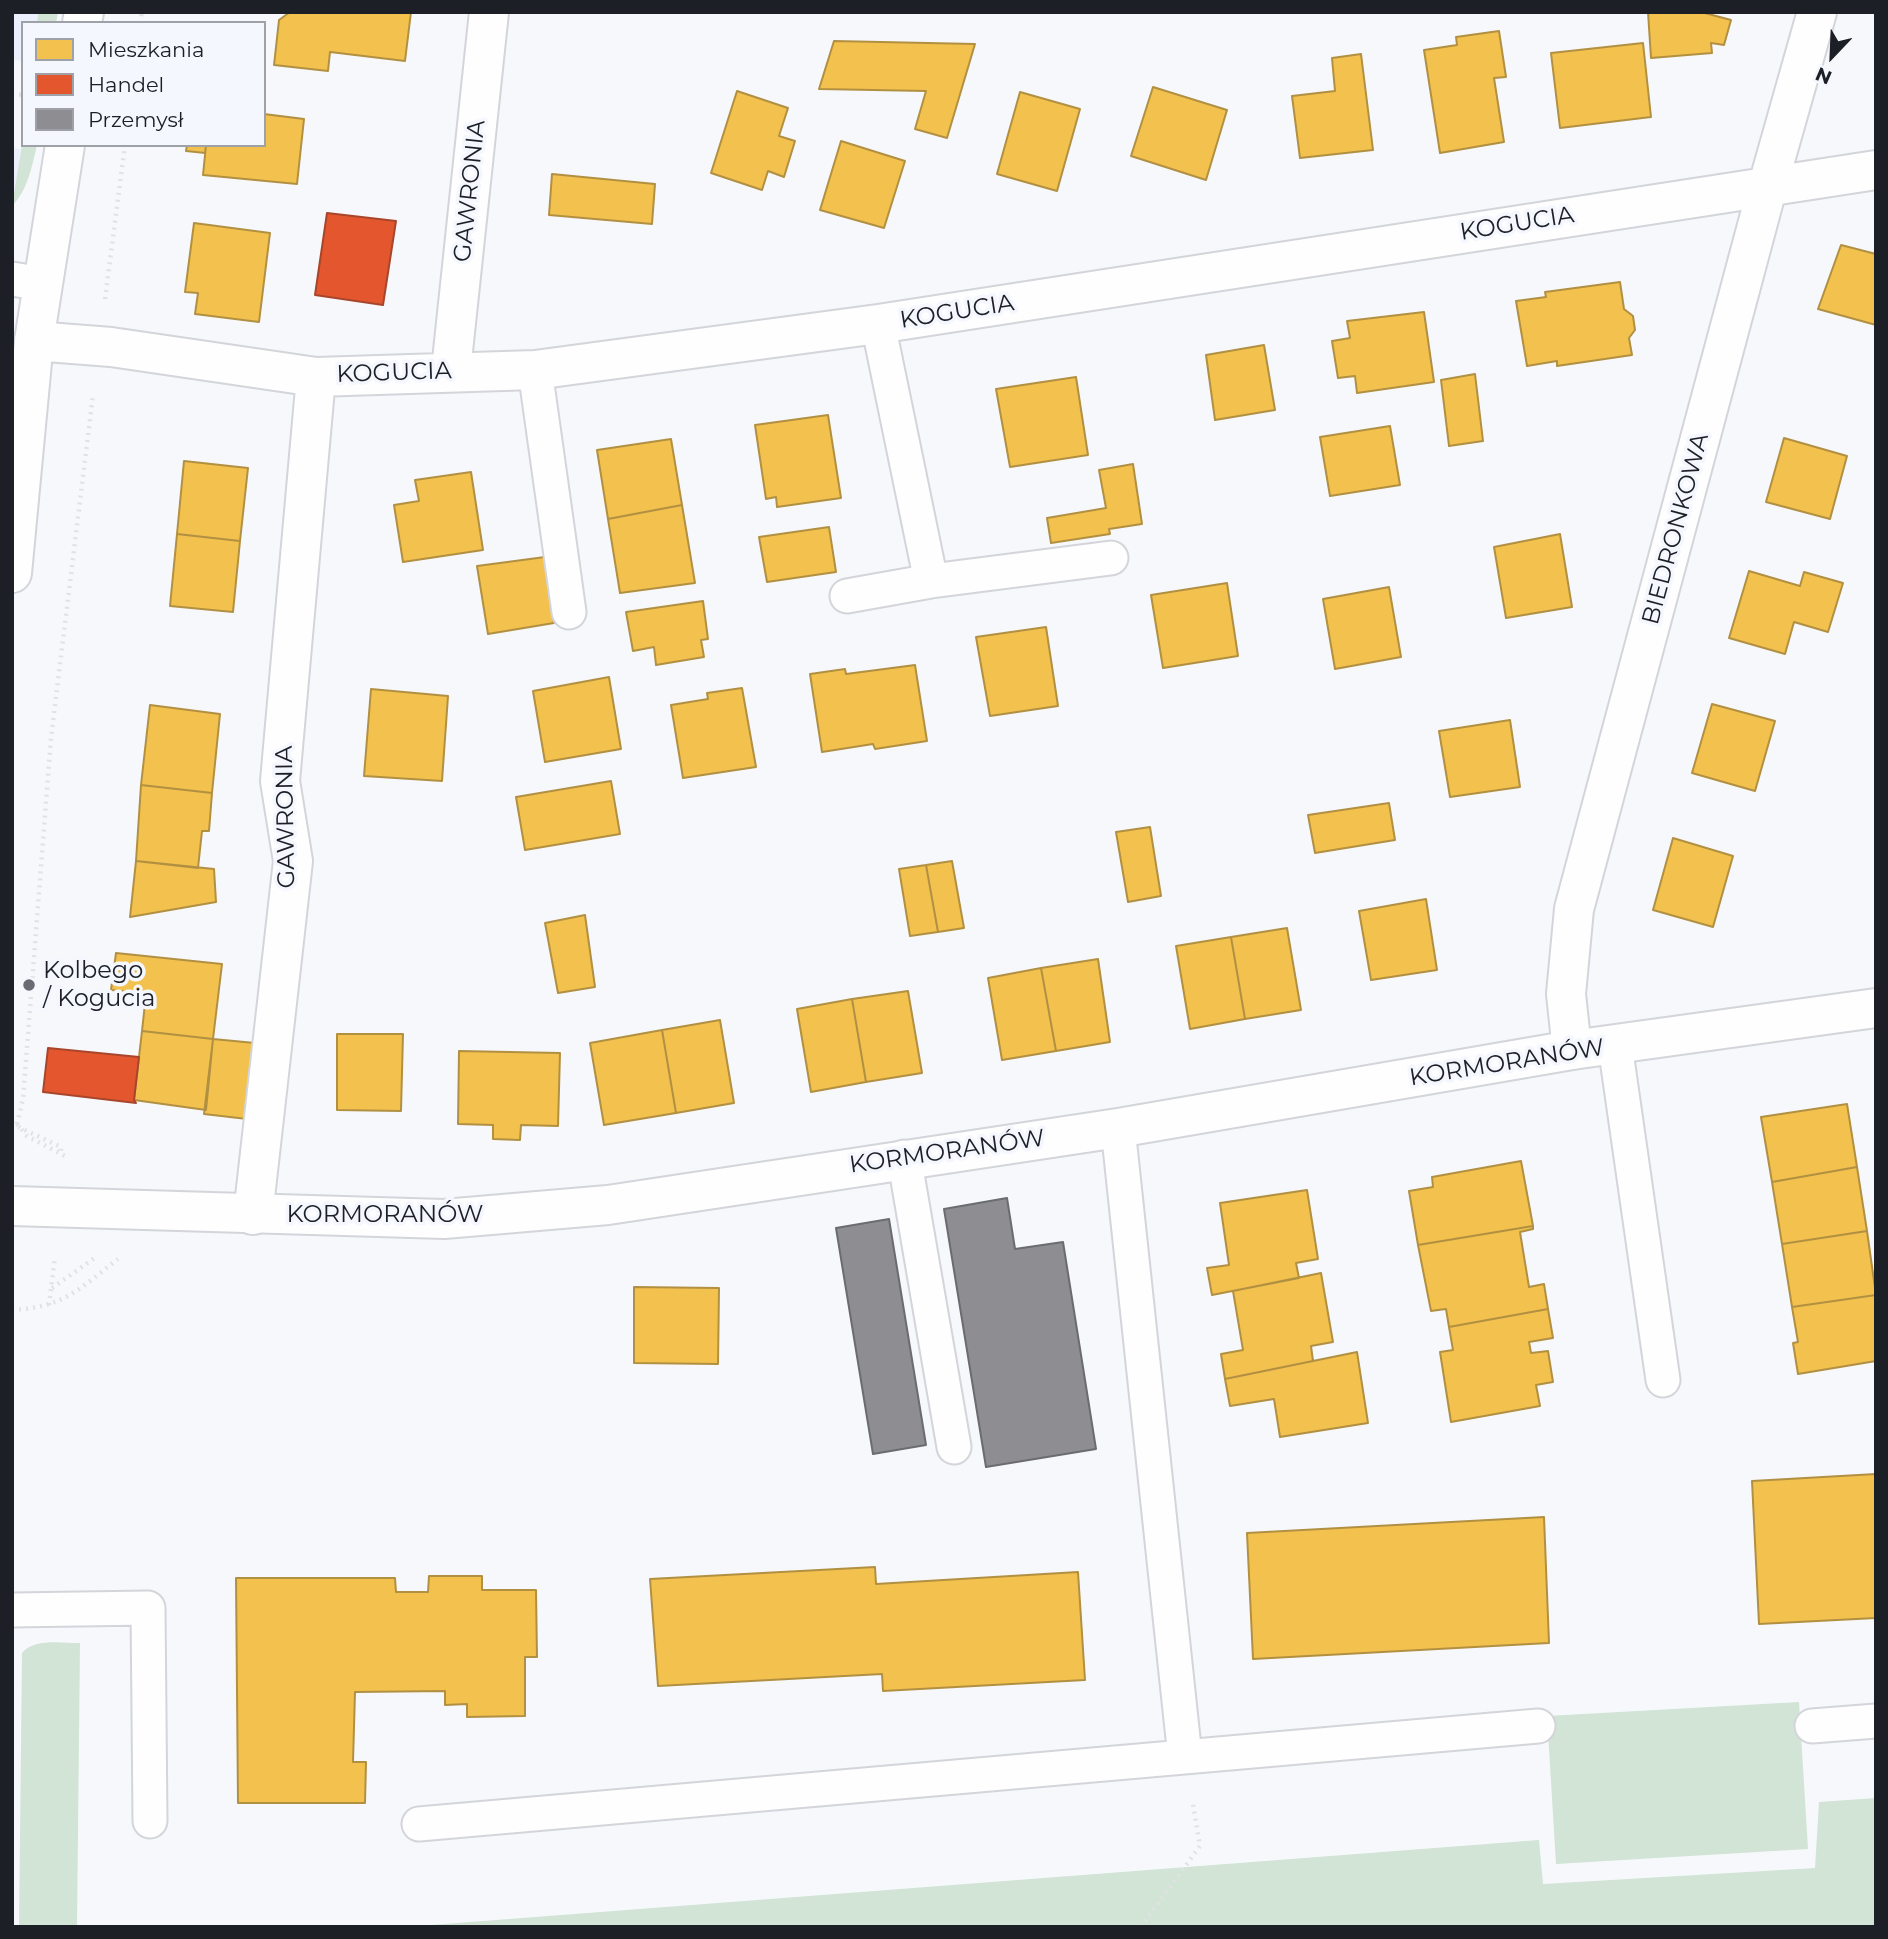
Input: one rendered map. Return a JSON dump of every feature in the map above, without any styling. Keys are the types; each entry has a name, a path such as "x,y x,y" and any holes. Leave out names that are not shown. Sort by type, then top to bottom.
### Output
{"street":[{"name":"GAWRONIA","path":"451,370 489,12"},
{"name":"BIEDRONKOWA","path":"1572,1051 1566,994 1574,909 1817,12"},
{"path":"12,573 34,341 27,281 64,147"},
{"name":"KOGUCIA","path":"34,341 99,346 316,377 451,370 535,370 878,324 1876,170"},
{"name":"GAWRONIA","path":"253,1214 293,861 280,781 316,377"},
{"name":"KORMORANÓW","path":"12,1206 444,1219 595,1206 904,1157 1118,1128 1572,1051 1876,1008"}],"lane":[{"path":"878,324 931,581"},
{"path":"535,370 569,612"},
{"path":"847,596 931,581 1111,558"},
{"path":"1615,1045 1663,1380"},
{"path":"1118,1128 1185,1757"},
{"path":"904,1157 954,1447"},
{"path":"12,1609 148,1608 150,1821"},
{"path":"1812,1726 1876,1721"},
{"path":"419,1824 1538,1726"}],"path":[{"path":"12,1124 17,1125 23,1099 51,738 125,147"},
{"path":"1142,1927 1200,1846 1185,1757"}],"shaded area":[{"path":"12,12 38,12 37,21 21,21 21,61 12,60"},
{"path":"12,148 21,149 12,217"}],"green space":[{"path":"38,12 58,12 56,21 37,21"},
{"path":"22,147 36,147 26,185 12,206"},
{"path":"41,1643 80,1643 77,1927 19,1927 22,1653"},
{"path":"1799,1702 1808,1849 1556,1864 1547,1716"},
{"path":"1876,1798 1876,1927 405,1927 1539,1840 1543,1884 1815,1868 1819,1802"}],"building: Mieszkania":[{"path":"290,12 411,12 405,61 330,52 328,71 274,65 279,20"},
{"path":"1648,12 1701,12 1731,20 1724,45 1711,43 1712,53 1651,58"},
{"path":"1499,31 1506,77 1494,78 1504,142 1440,153 1424,50 1457,45 1456,37"},
{"path":"834,41 975,44 947,138 915,129 926,91 819,89"},
{"path":"1643,43 1651,117 1560,128 1551,53"},
{"path":"1361,54 1373,150 1300,158 1292,96 1335,91 1332,58"},
{"path":"1153,87 1227,110 1206,180 1131,156"},
{"path":"737,91 788,108 779,136 795,141 784,177 768,171 762,190 711,173"},
{"path":"1020,92 1080,109 1057,191 997,174"},
{"path":"266,114 304,119 297,184 203,175 206,147 266,147"},
{"path":"841,141 905,161 884,228 820,210"},
{"path":"187,147 206,147 205,153 186,151"},
{"path":"552,174 655,184 652,224 549,215"},
{"path":"194,223 270,233 259,322 195,314 198,293 185,292"},
{"path":"1841,245 1876,254 1876,325 1818,309"},
{"path":"1620,282 1624,309 1633,316 1635,330 1629,338 1632,355 1557,366 1557,361 1527,366 1516,301 1546,297 1545,292"},
{"path":"1424,312 1434,382 1357,393 1355,376 1338,378 1332,341 1350,338 1347,321"},
{"path":"1264,345 1275,410 1215,420 1206,355"},
{"path":"1475,374 1483,441 1449,446 1441,380"},
{"path":"1076,377 1088,455 1010,467 996,389"},
{"path":"828,415 841,498 777,507 776,497 766,499 755,425"},
{"path":"1390,426 1400,485 1330,496 1320,437"},
{"path":"1784,438 1847,456 1830,519 1766,502"},
{"path":"671,439 682,505 608,519 597,450"},
{"path":"184,461 248,468 240,541 177,534"},
{"path":"1133,464 1142,524 1109,529 1110,534 1051,543 1047,518 1106,508 1099,470"},
{"path":"471,472 483,550 403,562 394,505 419,501 415,480"},
{"path":"682,505 695,583 620,593 608,519"},
{"path":"829,527 836,572 767,582 759,537"},
{"path":"177,534 240,541 233,612 170,606"},
{"path":"1560,534 1572,607 1506,618 1494,547"},
{"path":"545,557 554,623 488,634 477,566"},
{"path":"1749,571 1800,586 1804,572 1843,583 1828,632 1794,622 1785,654 1729,638"},
{"path":"1227,583 1238,656 1163,668 1151,595"},
{"path":"1389,587 1401,657 1335,669 1323,599"},
{"path":"703,601 708,639 701,640 704,657 656,665 654,647 633,651 626,612"},
{"path":"1046,627 1058,706 990,716 976,637"},
{"path":"915,665 927,741 875,749 873,744 822,752 810,674 845,669 846,674"},
{"path":"609,677 621,749 545,762 533,691"},
{"path":"742,688 756,767 683,778 671,705 708,699 707,693"},
{"path":"371,689 448,696 442,781 364,776"},
{"path":"1712,704 1775,721 1755,791 1692,773"},
{"path":"150,705 220,714 212,793 141,785"},
{"path":"1510,720 1520,787 1450,797 1439,731"},
{"path":"611,781 620,834 525,850 516,797"},
{"path":"141,785 212,793 209,831 202,831 198,868 136,861"},
{"path":"1389,803 1395,840 1315,853 1308,815"},
{"path":"1150,827 1161,896 1128,902 1116,832"},
{"path":"1673,838 1733,856 1713,927 1653,910"},
{"path":"136,861 214,869 216,902 130,917"},
{"path":"952,861 964,928 938,932 926,865"},
{"path":"926,865 938,932 910,936 899,869"},
{"path":"1426,899 1437,970 1371,980 1359,911"},
{"path":"585,915 595,987 558,993 545,923"},
{"path":"1287,928 1301,1010 1245,1019 1231,937"},
{"path":"1231,937 1245,1019 1190,1029 1176,946"},
{"path":"116,953 222,964 213,1039 142,1031 146,994 111,990"},
{"path":"1098,959 1110,1042 1056,1051 1041,968"},
{"path":"1041,968 1056,1051 1002,1060 988,978"},
{"path":"908,991 922,1073 866,1082 852,999"},
{"path":"852,999 866,1082 811,1092 797,1009"},
{"path":"720,1020 734,1103 676,1113 662,1030"},
{"path":"662,1030 676,1113 604,1125 590,1043"},
{"path":"142,1031 213,1039 206,1110 134,1100"},
{"path":"337,1034 403,1034 401,1111 337,1110"},
{"path":"213,1039 255,1043 247,1119 204,1114"},
{"path":"459,1051 560,1053 558,1126 521,1125 520,1140 493,1139 493,1125 458,1124"},
{"path":"1847,1104 1857,1167 1772,1182 1761,1117"},
{"path":"1521,1161 1533,1226 1418,1245 1409,1191 1433,1187 1432,1177"},
{"path":"1857,1167 1867,1231 1782,1244 1772,1182"},
{"path":"1307,1190 1318,1259 1296,1263 1299,1278 1212,1295 1207,1268 1229,1265 1220,1203"},
{"path":"1533,1226 1533,1229 1520,1232 1529,1287 1544,1284 1548,1309 1449,1327 1446,1309 1431,1311 1418,1245"},
{"path":"1867,1231 1876,1295 1792,1307 1782,1244"},
{"path":"1321,1273 1333,1342 1311,1346 1313,1361 1225,1379 1221,1354 1243,1350 1233,1291"},
{"path":"634,1287 719,1288 718,1364 634,1363"},
{"path":"1876,1295 1876,1361 1798,1374 1793,1343 1798,1342 1792,1307"},
{"path":"1548,1309 1553,1338 1529,1342 1531,1353 1548,1351 1553,1382 1536,1385 1540,1406 1451,1422 1440,1352 1453,1350 1449,1327"},
{"path":"1357,1352 1368,1423 1280,1437 1274,1399 1230,1406 1225,1379"},
{"path":"1876,1474 1876,1618 1759,1624 1752,1481"},
{"path":"1544,1517 1549,1643 1253,1659 1247,1533"},
{"path":"875,1567 876,1584 1078,1572 1085,1680 883,1691 882,1674 658,1686 650,1579"},
{"path":"429,1576 482,1576 482,1590 536,1590 537,1657 525,1657 525,1716 467,1717 467,1704 445,1705 445,1691 355,1692 353,1762 366,1762 365,1803 238,1803 236,1578 395,1578 396,1592 428,1592"}],"building: Handel":[{"path":"327,213 396,221 383,305 315,295"},
{"path":"48,1048 139,1057 134,1100 136,1103 43,1092"}],"building: Przemysł":[{"path":"1007,1198 1015,1249 1063,1242 1096,1449 986,1467 944,1209"},
{"path":"889,1219 926,1445 873,1454 836,1228"}],"place":[{"name":"Kolbego / Kogucia","path":"29,985"}]}
